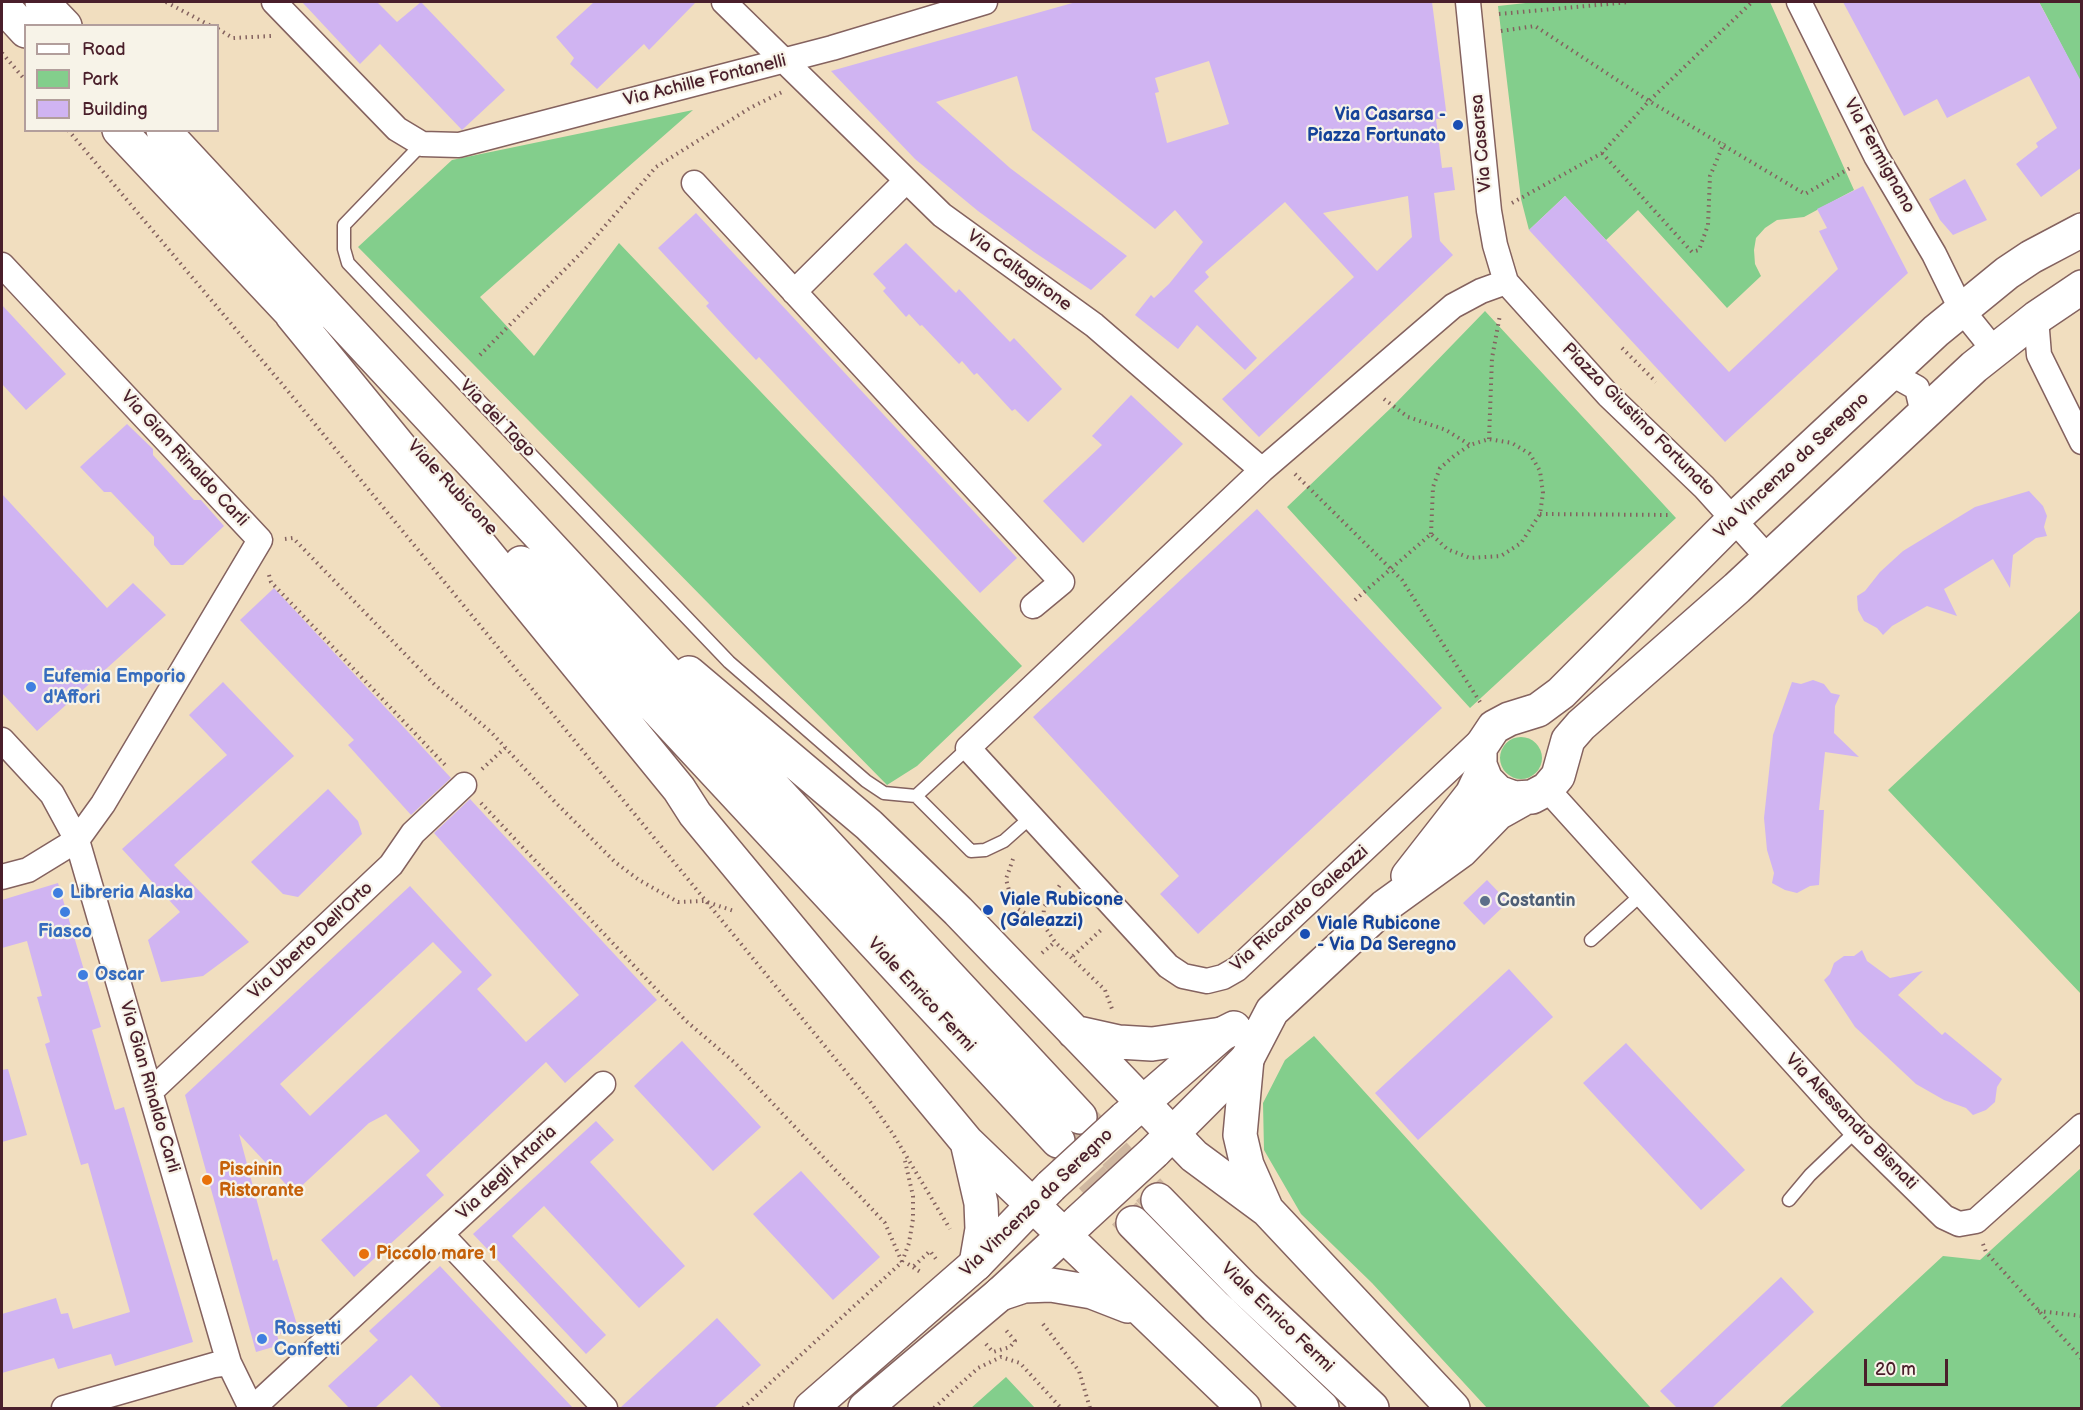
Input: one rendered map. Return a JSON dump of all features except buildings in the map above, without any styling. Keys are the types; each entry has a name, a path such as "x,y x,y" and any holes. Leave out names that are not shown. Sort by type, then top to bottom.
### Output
{"main road":[{"path":"42,2 63,24"},
{"path":"2,5 24,29"},
{"name":"Viale Rubicone","path":"121,132 784,848"},
{"name":"Viale Rubicone","path":"165,132 808,826"},
{"name":"Via Vincenzo da Seregno","path":"1385,906 1472,794 1482,773 1480,747 1485,720 1501,722 1538,710 1567,688 1734,519 1961,309 2031,256 2082,230"},
{"path":"1482,773 1498,792 1535,794 1557,776 1568,740 1581,725 1769,559 1994,350 2082,287"},
{"path":"292,315 679,789 695,814 967,1142 1041,1195 1072,1228 1138,1310 1244,1408"},
{"path":"610,611 712,692 869,825 958,911 1074,1032 1133,1110 1172,1134 1194,1156 1267,1210 1453,1408"},
{"path":"1517,717 1534,719 1549,728 1558,742 1562,759"},
{"name":"Via Vincenzo da Seregno","path":"811,1408 976,1264 1041,1195 1133,1110 1222,1034 1272,1011 1385,906 1461,850 1498,813 1535,794"},
{"name":"Viale Enrico Fermi","path":"808,826 1080,1117"},
{"name":"Viale Enrico Fermi","path":"784,848 1058,1142"},
{"name":"Via Vincenzo da Seregno","path":"865,1408 1000,1294 1172,1134 1247,1059 1272,1011"},
{"path":"1074,1032 1119,1042 1152,1044 1222,1034"},
{"path":"1247,1059 1240,1135 1247,1165 1267,1210"},
{"path":"967,1142 981,1203 982,1229 976,1264"},
{"name":"Viale Enrico Fermi","path":"1158,1200 1252,1296 1372,1408"},
{"name":"Viale Enrico Fermi","path":"1133,1223 1216,1307 1322,1408"},
{"path":"1000,1294 1024,1286 1052,1285 1092,1292 1138,1310"}],"street":[{"path":"274,2 397,129 422,144"},
{"name":"Via Caltagirone","path":"724,2 747,27 786,60 906,182 942,215 1094,325 1271,464"},
{"name":"Via Achille Fontanelli","path":"422,144 459,145 786,60 985,2"},
{"name":"Via Casarsa","path":"1468,2 1489,211 1495,245 1506,282"},
{"name":"Via Fermignano","path":"1799,2 1876,156 1934,254 1961,309 1994,350"},
{"path":"794,292 906,182"},
{"path":"694,183 1062,582 1034,606"},
{"name":"Via Gian Rinaldo Carli","path":"2,265 260,540 103,804 77,840 229,1363 252,1408"},
{"path":"968,748 1271,464 1453,306 1481,291 1506,282"},
{"name":"Piazza Giustino Fortunato","path":"1506,282 1608,396 1734,519 1769,559"},
{"path":"2036,318 2039,355 2082,442"},
{"path":"1879,384 1889,379 1899,378 1909,381 1917,388 1922,409 1914,423"},
{"name":"Via Riccardo Galeazzi","path":"968,748 1168,966 1183,976 1208,981 1223,977 1237,969 1469,753 1485,720"},
{"path":"2,740 52,794 77,840 28,870 2,877"},
{"name":"Via Uberto Dell'Orto","path":"151,1091 391,865 413,833 464,785"},
{"name":"Via Alessandro Bisnati","path":"1535,794 1642,894 1856,1131 1944,1218 1959,1224 1976,1221"},
{"name":"Via degli Artaria","path":"252,1408 603,1084"},
{"path":"1976,1221 2082,1126"},
{"path":"441,1234 604,1408"},
{"path":"64,1408 214,1365 229,1363"}],"lane":[{"name":"Via del Tago","path":"422,144 344,225 344,249 348,263 729,662 866,781 884,793 916,796"},
{"path":"968,748 916,796 970,850 985,850 1004,841 1031,816"},
{"path":"1591,940 1642,894"},
{"path":"1789,1200 1810,1175 1856,1131"}],"path":[{"path":"166,2 206,24"},
{"path":"1499,14 1630,2"},
{"path":"1489,211 1521,199 1602,153 1649,101 1752,2"},
{"path":"1501,31 1535,26 1649,101 1724,143 1805,194 1858,163"},
{"path":"219,30 233,38 273,36"},
{"path":"2,52 24,79"},
{"path":"480,355 586,248 656,168 750,108 790,88"},
{"path":"70,132 578,743 704,901 869,1100 950,1229"},
{"path":"1602,153 1692,252 1699,250 1708,225 1710,176 1724,143"},
{"path":"1489,439 1492,358 1506,282"},
{"path":"1622,348 1656,381"},
{"path":"1364,385 1408,417 1446,430 1470,445"},
{"path":"1355,600 1431,534 1433,487 1440,468 1470,445 1489,439 1512,443 1530,454 1540,471 1543,493 1540,514 1521,543 1501,556 1470,558 1447,549 1431,534"},
{"path":"1271,464 1402,580 1485,720"},
{"path":"1540,514 1672,515"},
{"path":"260,540 293,538 373,622 415,662 435,686 491,732 556,803 615,862 639,880 678,902 704,901 739,913"},
{"path":"1031,816 1006,879 1010,894 1018,909 1043,924 1055,942 1073,956 1105,990 1112,1011"},
{"path":"1043,924 1044,907 1059,885 1079,868"},
{"path":"1073,956 1119,913"},
{"path":"1037,957 1055,942"},
{"path":"686,1021 734,1062 885,1223 902,1262"},
{"path":"743,1408 902,1262 909,1243 913,1219 912,1196 905,1157"},
{"path":"1976,1221 1986,1252 2082,1359"},
{"path":"914,1266 930,1251 937,1260"},
{"path":"908,1264 924,1275"},
{"path":"2037,1311 2082,1316"},
{"path":"1043,1324 1079,1371 1090,1408"},
{"path":"985,1343 993,1352 1010,1347 1016,1341 1003,1327"},
{"path":"934,1408 978,1368 1001,1357 1020,1363 1061,1408"}],"green space":[{"path":"1535,2 1770,2 1854,190 1804,217 1777,220 1765,228 1756,238 1754,250 1755,264 1761,276 1727,308 1638,210 1606,240 1565,196 1529,230 1521,199 1498,6"},
{"path":"2039,2 2081,2 2081,83 2045,13"},
{"path":"693,110 480,297 534,356 619,243 1022,666 917,766 887,785 358,247 452,160"},
{"path":"1485,311 1676,518 1470,708 1287,507 1393,406"},
{"path":"2081,610 2082,993 2081,994 1888,790"},
{"path":"1521,737 1536,743 1542,758 1536,773 1521,779 1506,773 1500,758 1506,743"},
{"path":"1314,1036 1651,1408 1487,1408 1372,1283 1301,1214 1264,1150 1263,1103 1285,1060"},
{"path":"2081,1168 2081,1408 1779,1408 1943,1256 1980,1260"},
{"path":"1006,1377 1035,1408 971,1408"}],"tunnel":[{"path":"1081,1118 1158,1200"},
{"path":"1058,1141 1133,1223"}],"place":[{"name":"Via Casarsa - Piazza Fortunato","path":"1458,125"},
{"name":"Eufemia Emporio d'Affori","path":"31,687"},
{"name":"Libreria Alaska","path":"58,893"},
{"name":"Costantin","path":"1485,901"},
{"name":"Viale Rubicone (Galeazzi)","path":"988,910"},
{"name":"Fiasco","path":"65,912"},
{"name":"Viale Rubicone - Via Da Seregno","path":"1305,934"},
{"name":"Oscar","path":"83,975"},
{"name":"Piscinin Ristorante","path":"207,1180"},
{"name":"Piccolo mare 1","path":"364,1254"},
{"name":"Rossetti Confetti","path":"262,1339"}]}
